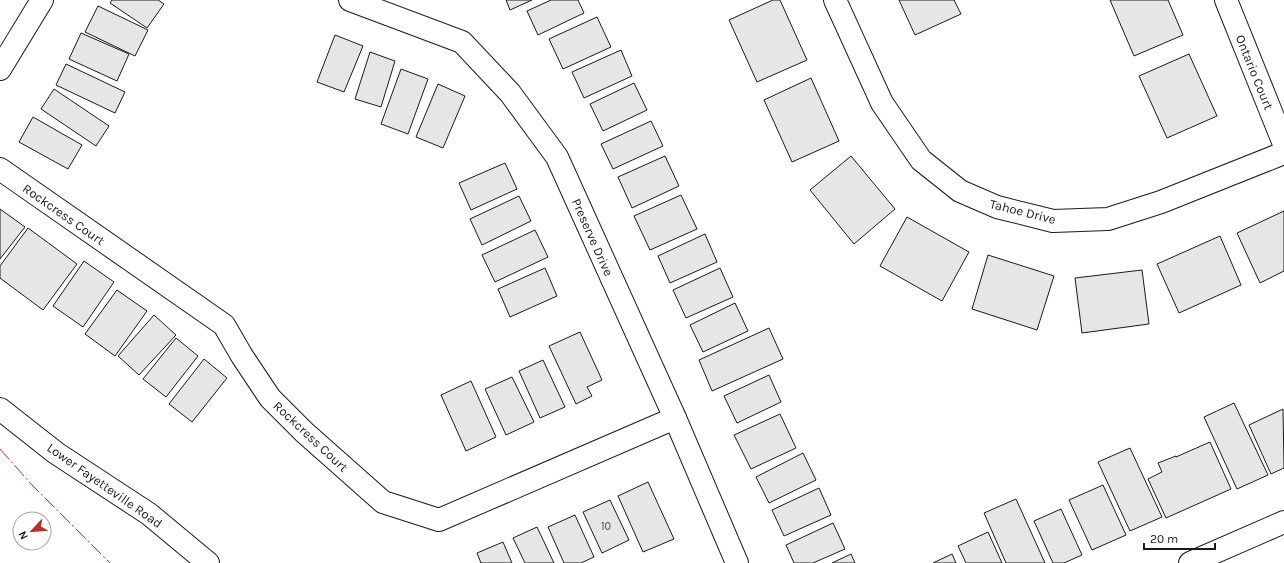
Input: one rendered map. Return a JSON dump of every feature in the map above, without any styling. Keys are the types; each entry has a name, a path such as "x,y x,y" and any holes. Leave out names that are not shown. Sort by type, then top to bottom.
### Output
{"street":[{"path":"0,69 42,0"},
{"name":"Preserve Drive","path":"350,0 462,42 510,93 557,157 675,418 737,563"},
{"name":"Tahoe Drive","path":"835,0 882,103 921,160 960,190 996,207 1053,221 1108,219 1160,202 1284,153"},
{"name":"Ontario Court","path":"1226,0 1284,144"},
{"name":"Rockcress Court","path":"0,170 224,325 242,356 270,398 304,432 383,502 439,520 675,418"},
{"name":"Lower Fayetteville Road","path":"0,409 56,453 150,514 208,563"},
{"path":"1190,563 1284,522"}],"building":[{"path":"112,0 158,0 164,4 147,28 110,3"},
{"path":"506,0 532,0 510,10"},
{"path":"551,0 578,0 584,13 538,35 527,11"},
{"path":"773,0 780,0 807,60 757,82 729,20"},
{"path":"899,0 954,0 961,14 915,35"},
{"path":"1110,0 1168,0 1183,35 1134,56"},
{"path":"98,6 148,30 135,56 85,32"},
{"path":"597,17 611,47 563,69 549,39"},
{"path":"81,33 129,54 117,81 69,59"},
{"path":"335,35 363,46 344,92 317,82"},
{"path":"621,50 632,76 584,98 572,72"},
{"path":"370,52 395,61 381,107 355,99"},
{"path":"1189,54 1217,116 1167,138 1139,76"},
{"path":"66,64 125,92 115,113 56,85"},
{"path":"401,69 428,79 408,134 381,124"},
{"path":"811,78 839,141 792,162 764,100"},
{"path":"634,83 647,110 603,131 590,104"},
{"path":"438,84 465,96 443,148 416,137"},
{"path":"54,89 109,126 96,146 41,109"},
{"path":"33,117 82,145 68,169 19,142"},
{"path":"651,121 663,146 613,169 601,144"},
{"path":"665,156 679,186 632,208 618,177"},
{"path":"851,156 895,209 854,244 810,190"},
{"path":"505,163 517,189 471,210 459,183"},
{"path":"681,195 697,229 650,250 634,216"},
{"path":"519,196 531,221 482,245 470,219"},
{"path":"0,209 25,227 0,259"},
{"path":"1284,211 1284,271 1260,283 1237,233"},
{"path":"907,217 969,252 942,301 880,266"},
{"path":"28,228 77,264 43,310 0,278 0,266"},
{"path":"535,230 548,257 495,282 482,255"},
{"path":"705,234 717,262 670,283 658,256"},
{"path":"1220,236 1241,285 1179,313 1157,264"},
{"path":"988,255 1054,276 1037,330 972,309"},
{"path":"84,261 114,282 83,327 53,306"},
{"path":"545,268 557,296 510,317 498,289"},
{"path":"720,268 733,297 686,318 673,290"},
{"path":"1142,270 1149,324 1082,333 1075,278"},
{"path":"117,290 147,311 115,356 85,334"},
{"path":"735,303 748,331 703,352 690,325"},
{"path":"154,315 176,335 139,375 118,356"},
{"path":"769,328 783,359 712,391 699,360"},
{"path":"580,332 602,380 587,387 592,396 576,404 549,346"},
{"path":"176,338 198,356 166,397 143,379"},
{"path":"204,359 227,378 192,422 169,404"},
{"path":"543,360 565,407 540,418 519,371"},
{"path":"769,375 781,402 737,423 724,396"},
{"path":"512,377 534,422 506,435 485,389"},
{"path":"471,381 496,437 466,451 441,395"},
{"path":"1234,403 1268,475 1237,489 1204,417"},
{"path":"1283,409 1284,468 1271,474 1249,425"},
{"path":"780,414 796,448 751,469 734,435"},
{"path":"1210,442 1231,489 1166,518 1148,479 1162,472 1158,463"},
{"path":"1130,448 1162,517 1130,531 1098,462"},
{"path":"803,453 816,480 769,503 756,477"},
{"path":"648,482 674,539 643,552 618,496"},
{"path":"1103,485 1126,535 1092,550 1069,500"},
{"path":"819,488 831,515 784,536 772,510"},
{"path":"1016,499 1045,563 1006,563 984,513"},
{"path":"610,500 629,540 602,553 583,512"},
{"path":"1061,509 1082,555 1064,563 1053,563 1034,521"},
{"path":"575,515 594,557 581,563 564,563 548,527"},
{"path":"833,523 845,549 813,563 794,563 786,545"},
{"path":"537,527 554,563 525,563 513,538"},
{"path":"988,532 1002,563 966,563 958,546"},
{"path":"503,542 512,563 481,563 477,553"},
{"path":"851,554 855,563 832,563"},
{"path":"952,554 956,563 933,563"}],"power":[{"path":"0,449 32,485 110,563"}]}
